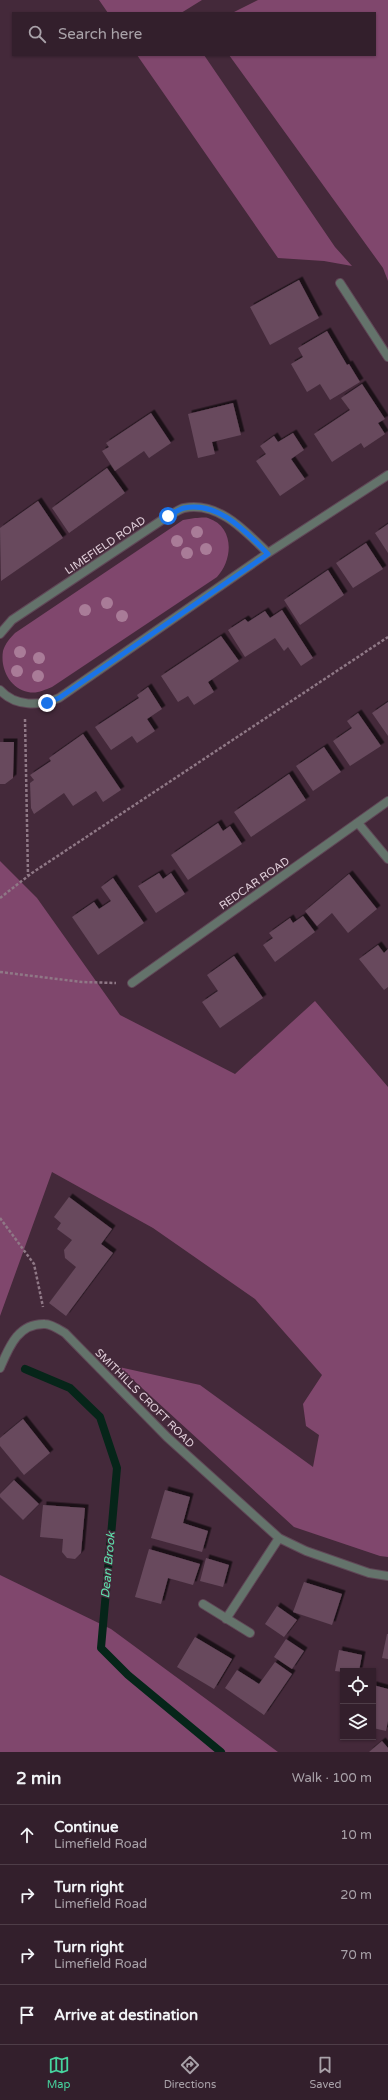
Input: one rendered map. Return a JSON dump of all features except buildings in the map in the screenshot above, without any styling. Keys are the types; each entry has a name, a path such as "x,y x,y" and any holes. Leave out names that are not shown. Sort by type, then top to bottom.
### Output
{"street":[{"path":"340,283 388,357"},
{"path":"0,690 17,702 47,703 59,698 268,554 388,475"},
{"name":"LIMEFIELD ROAD","path":"0,634 12,620 168,516 184,508 205,508 226,516 245,530 268,554"},
{"name":"REDCAR ROAD","path":"132,983 388,801"},
{"path":"358,823 388,859"},
{"path":"0,1368 12,1340 27,1327 46,1323"},
{"name":"SMITHILLS CROFT ROAD","path":"46,1323 65,1333 167,1437 279,1538 306,1551 362,1571 388,1576"},
{"path":"226,1619 279,1538"},
{"path":"203,1604 250,1633"}],"path":[{"path":"0,898 28,875 388,638"},
{"path":"25,703 28,875"},
{"path":"0,972 82,982 132,983"},
{"path":"0,1218 34,1264 46,1323"}],"shaded area":[{"path":"99,0 202,0 183,12 107,12"},
{"path":"258,0 388,0 388,281 383,268 230,56 376,56 376,12 234,12"},
{"path":"138,56 205,56 335,247 352,266 324,261 278,258"},
{"path":"207,518 217,522 227,536 229,544 226,562 217,577 52,687 40,691 28,692 22,690 11,682 5,671 2,658 5,646 15,633 183,520"},
{"path":"0,861 37,898 120,1015 235,1074 315,1001 388,1087 388,1557 380,1556 294,1527 119,1367 200,1385 313,1467 319,1435 306,1426 303,1404 322,1375 255,1299 153,1228 52,1172 0,1316"},
{"path":"0,1575 111,1629 278,1752 0,1752"}],"waterway":[{"name":"Dean Brook","path":"25,1369 70,1388 100,1417 117,1468 101,1648 128,1675 221,1752"}],"route":[{"path":"47,703 59,698 268,554 245,530 226,516 205,508 184,508 168,516"}]}
